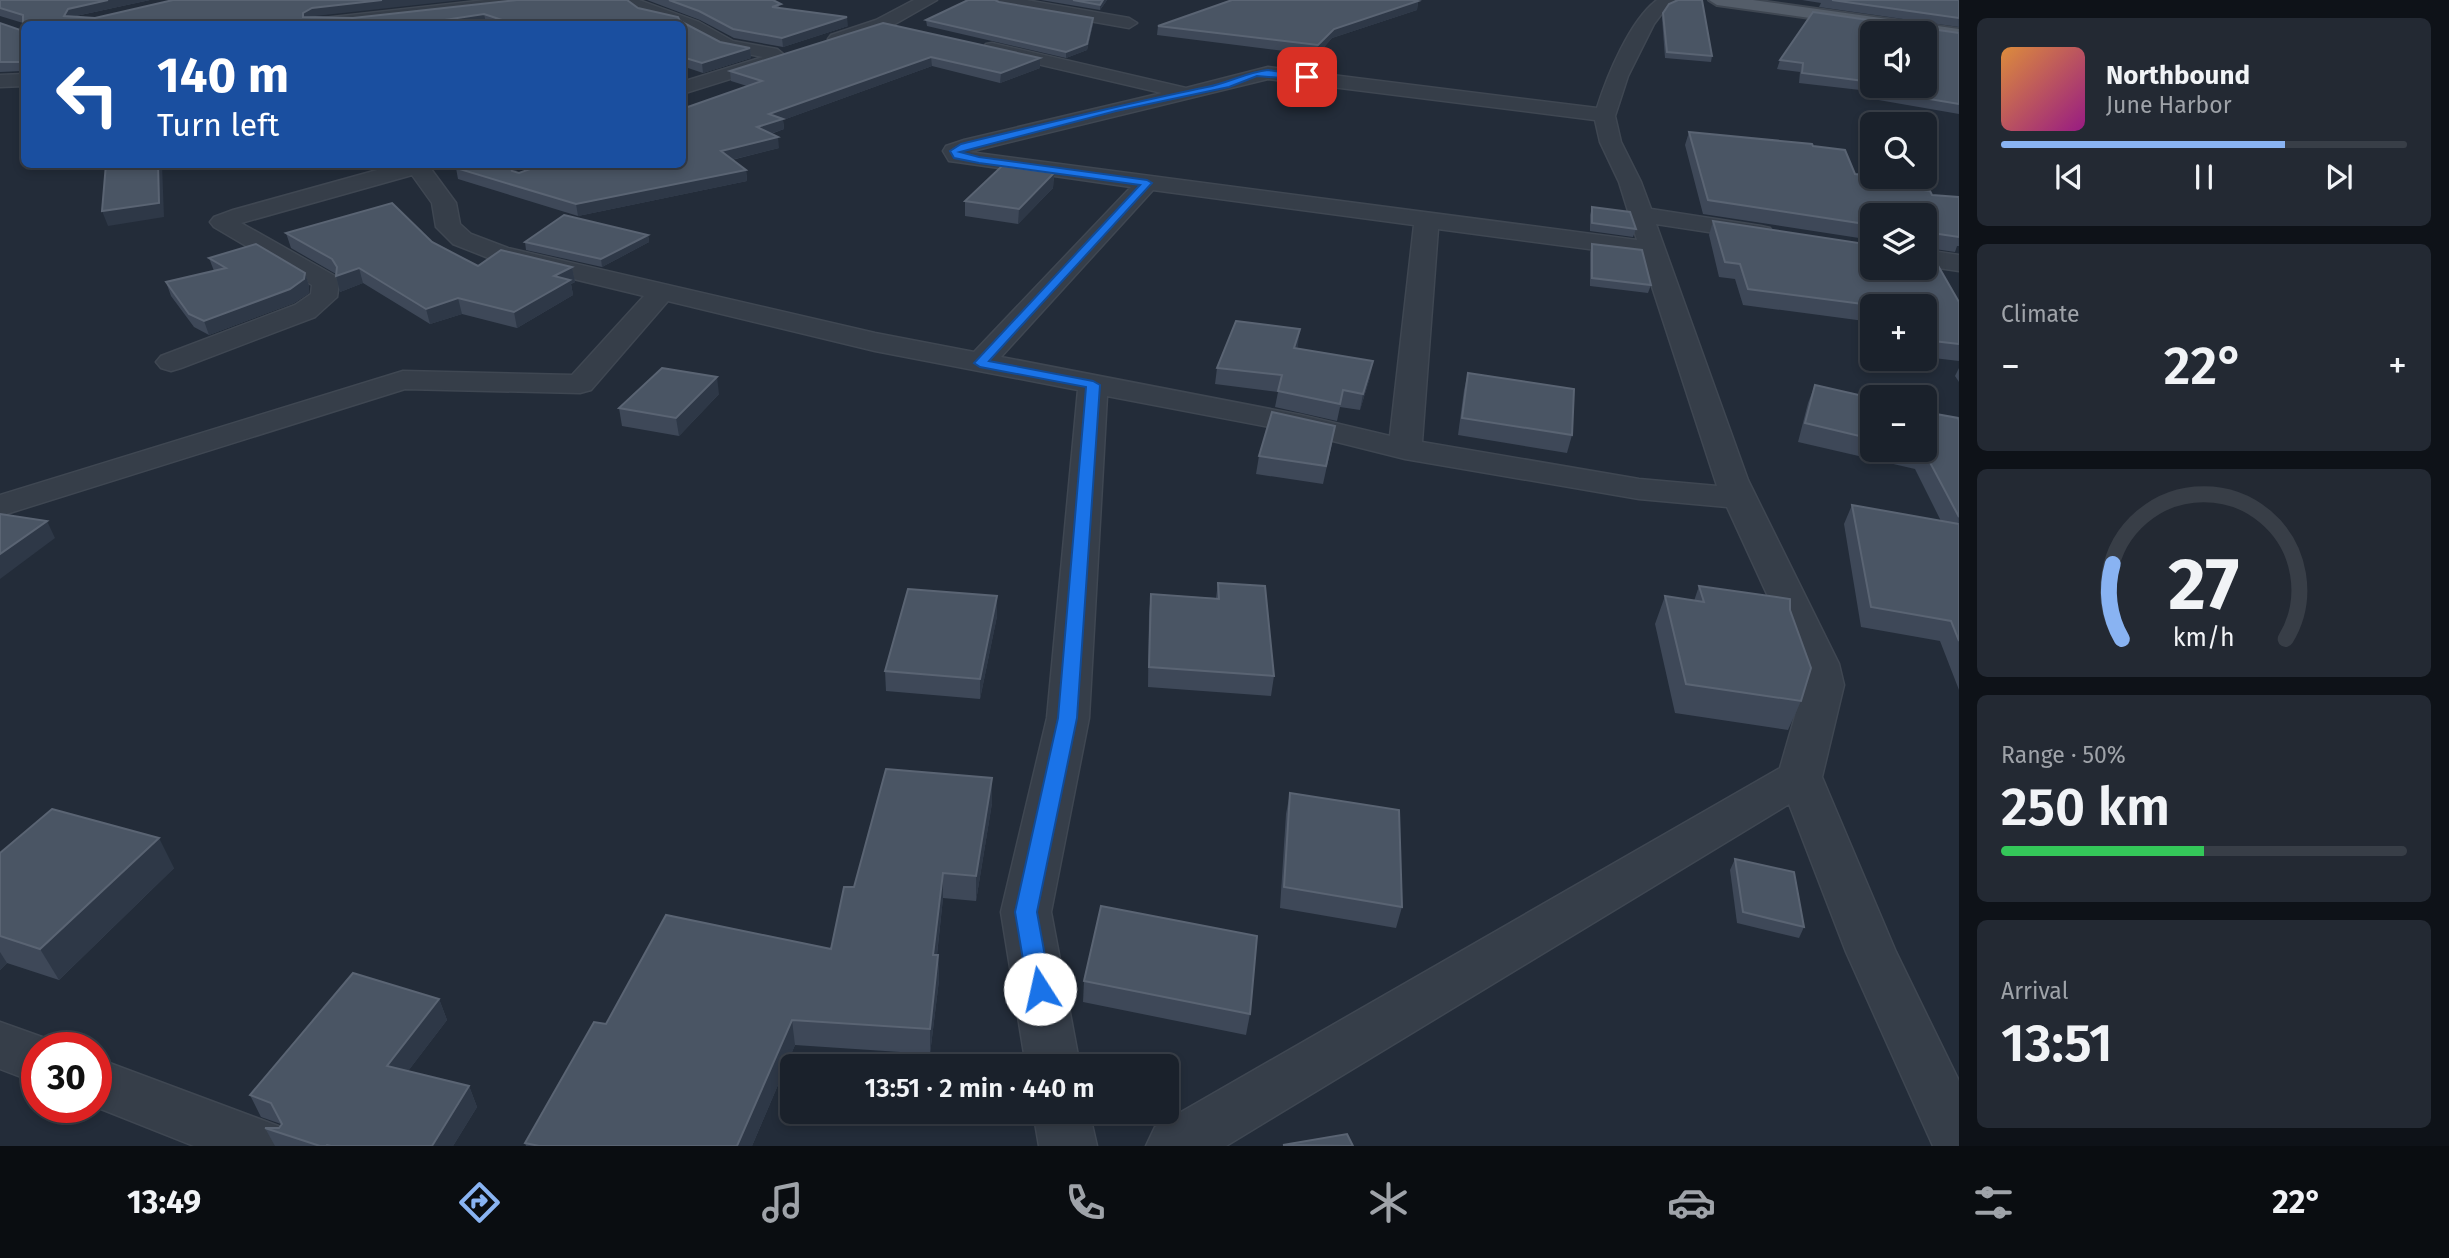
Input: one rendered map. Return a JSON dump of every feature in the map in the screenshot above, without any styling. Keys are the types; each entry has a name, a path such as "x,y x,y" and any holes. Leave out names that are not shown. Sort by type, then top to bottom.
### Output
{"main road":[{"path":"1717,0 1959,34"}],"street":[{"path":"338,21 528,0"},
{"path":"628,0 638,7 679,21"},
{"path":"822,44 882,24 910,7 929,0"},
{"path":"999,0 1129,23"},
{"path":"1675,0 1660,5 1648,18 1615,84 1605,115 1609,139 1630,182 1738,498 1819,664 1824,685 1800,777 1871,952 1959,1141"},
{"path":"686,23 728,45 792,54 686,87"},
{"path":"882,24 909,30"},
{"path":"975,44 1187,94"},
{"path":"1605,115 1268,73 1187,94 1116,108 964,146 954,151 957,156 979,160 1653,250"},
{"path":"0,81 21,80"},
{"path":"171,362 305,311 324,297 326,282 222,222 415,168"},
{"path":"423,168 444,202 448,227 462,239 500,254 875,342 1301,424 1405,449 1639,489 1738,498"},
{"path":"980,363 1147,183"},
{"path":"1641,215 1778,236"},
{"path":"1405,449 1427,220"},
{"path":"1937,260 1959,263"},
{"path":"0,506 403,380 580,384 662,292"},
{"path":"1052,1054 1026,912 1068,718 1093,385"},
{"path":"1175,1146 1800,777"},
{"path":"0,1045 21,1053"},
{"path":"112,1088 261,1146"},
{"path":"1064,1124 1068,1146"}],"building":[{"path":"0,0 108,0 68,9 64,16 95,18 173,0 382,0 312,8 303,13 303,17 353,18 517,0 627,0 638,8 678,17 680,21 505,21 484,14 438,21 23,21 23,15 0,8"},
{"path":"669,0 773,0 781,4 772,7 847,17 782,38 733,29 699,11"},
{"path":"968,0 995,0 1093,18 1087,44 1066,52 926,20"},
{"path":"1073,0 1103,0 1100,5"},
{"path":"1232,0 1418,1 1334,29 1318,45 1158,26"},
{"path":"1678,0 1702,0 1712,56 1667,52 1663,13 1669,4"},
{"path":"1832,0 1959,0 1959,18"},
{"path":"1813,12 1876,21 1860,21 1860,80 1802,73 1803,63 1780,60"},
{"path":"0,23 20,30 21,66 20,62 0,62"},
{"path":"883,23 1040,58 1001,73 931,57 769,114 783,119 757,127 778,137 721,151 746,170 576,204 456,168 511,168 519,173 533,168 686,168 686,108 762,81 730,71"},
{"path":"686,24 720,42 750,48 702,63 686,58"},
{"path":"1937,30 1959,33 1959,104 1923,98 1937,98"},
{"path":"1689,132 1812,144 1845,150 1855,174 1860,175 1860,189 1917,189 1930,191 1932,195 1959,197 1959,237 1937,234 1937,203 1860,203 1860,223 1708,200"},
{"path":"1002,166 1054,173 1019,209 965,201"},
{"path":"106,168 158,168 159,203 102,211"},
{"path":"392,203 432,242 478,266 501,250 572,267 554,276 570,280 514,312 458,298 426,309 359,268 336,276 337,267 332,259 286,233"},
{"path":"1592,207 1630,212 1636,229 1592,223"},
{"path":"564,215 648,235 601,259 525,242"},
{"path":"1713,221 1860,243 1860,280 1937,280 1937,264 1959,302 1959,344 1937,341 1937,294 1860,294 1860,304 1748,289 1740,264 1725,262"},
{"path":"256,244 305,273 304,279 290,289 204,321 189,314 166,282 226,268 209,258"},
{"path":"1592,244 1642,250 1651,285 1592,278"},
{"path":"1236,321 1300,329 1294,348 1373,361 1363,394 1343,390 1340,404 1278,391 1282,375 1217,368"},
{"path":"662,368 717,377 676,418 619,408"},
{"path":"1468,373 1574,389 1572,435 1462,418"},
{"path":"1815,385 1860,395 1860,436 1805,423"},
{"path":"1272,412 1335,426 1326,466 1259,456"},
{"path":"1937,414 1958,418 1959,421 1959,517 1930,462 1937,462"},
{"path":"1852,505 1959,524 1959,641 1951,621 1871,607"},
{"path":"0,514 47,521 0,554"},
{"path":"1218,583 1265,586 1274,676 1149,667 1151,594 1219,599"},
{"path":"1699,586 1790,599 1790,610 1811,668 1801,701 1686,684 1665,596 1704,602"},
{"path":"908,589 997,596 980,679 885,671"},
{"path":"886,769 992,778 976,876 943,873 933,955 938,955 930,1029 792,1020 737,1146 539,1146 525,1143 594,1022 606,1024 666,915 831,949 844,887 854,887"},
{"path":"1290,793 1399,810 1402,907 1284,887"},
{"path":"52,809 159,838 40,949 0,936 0,853"},
{"path":"1735,859 1794,872 1804,927 1743,912"},
{"path":"1101,906 1257,936 1250,1014 1084,981"},
{"path":"353,973 439,999 387,1066 469,1086 432,1146 320,1146 265,1128 279,1128 282,1124 271,1103 250,1095"},
{"path":"1347,1134 1353,1146 1283,1145"}],"route":[{"path":"1040,989 1026,912 1068,718 1093,385 980,363 1147,183 979,160 957,156 954,151 964,146 1116,108 1226,86 1255,74 1307,77"}]}
